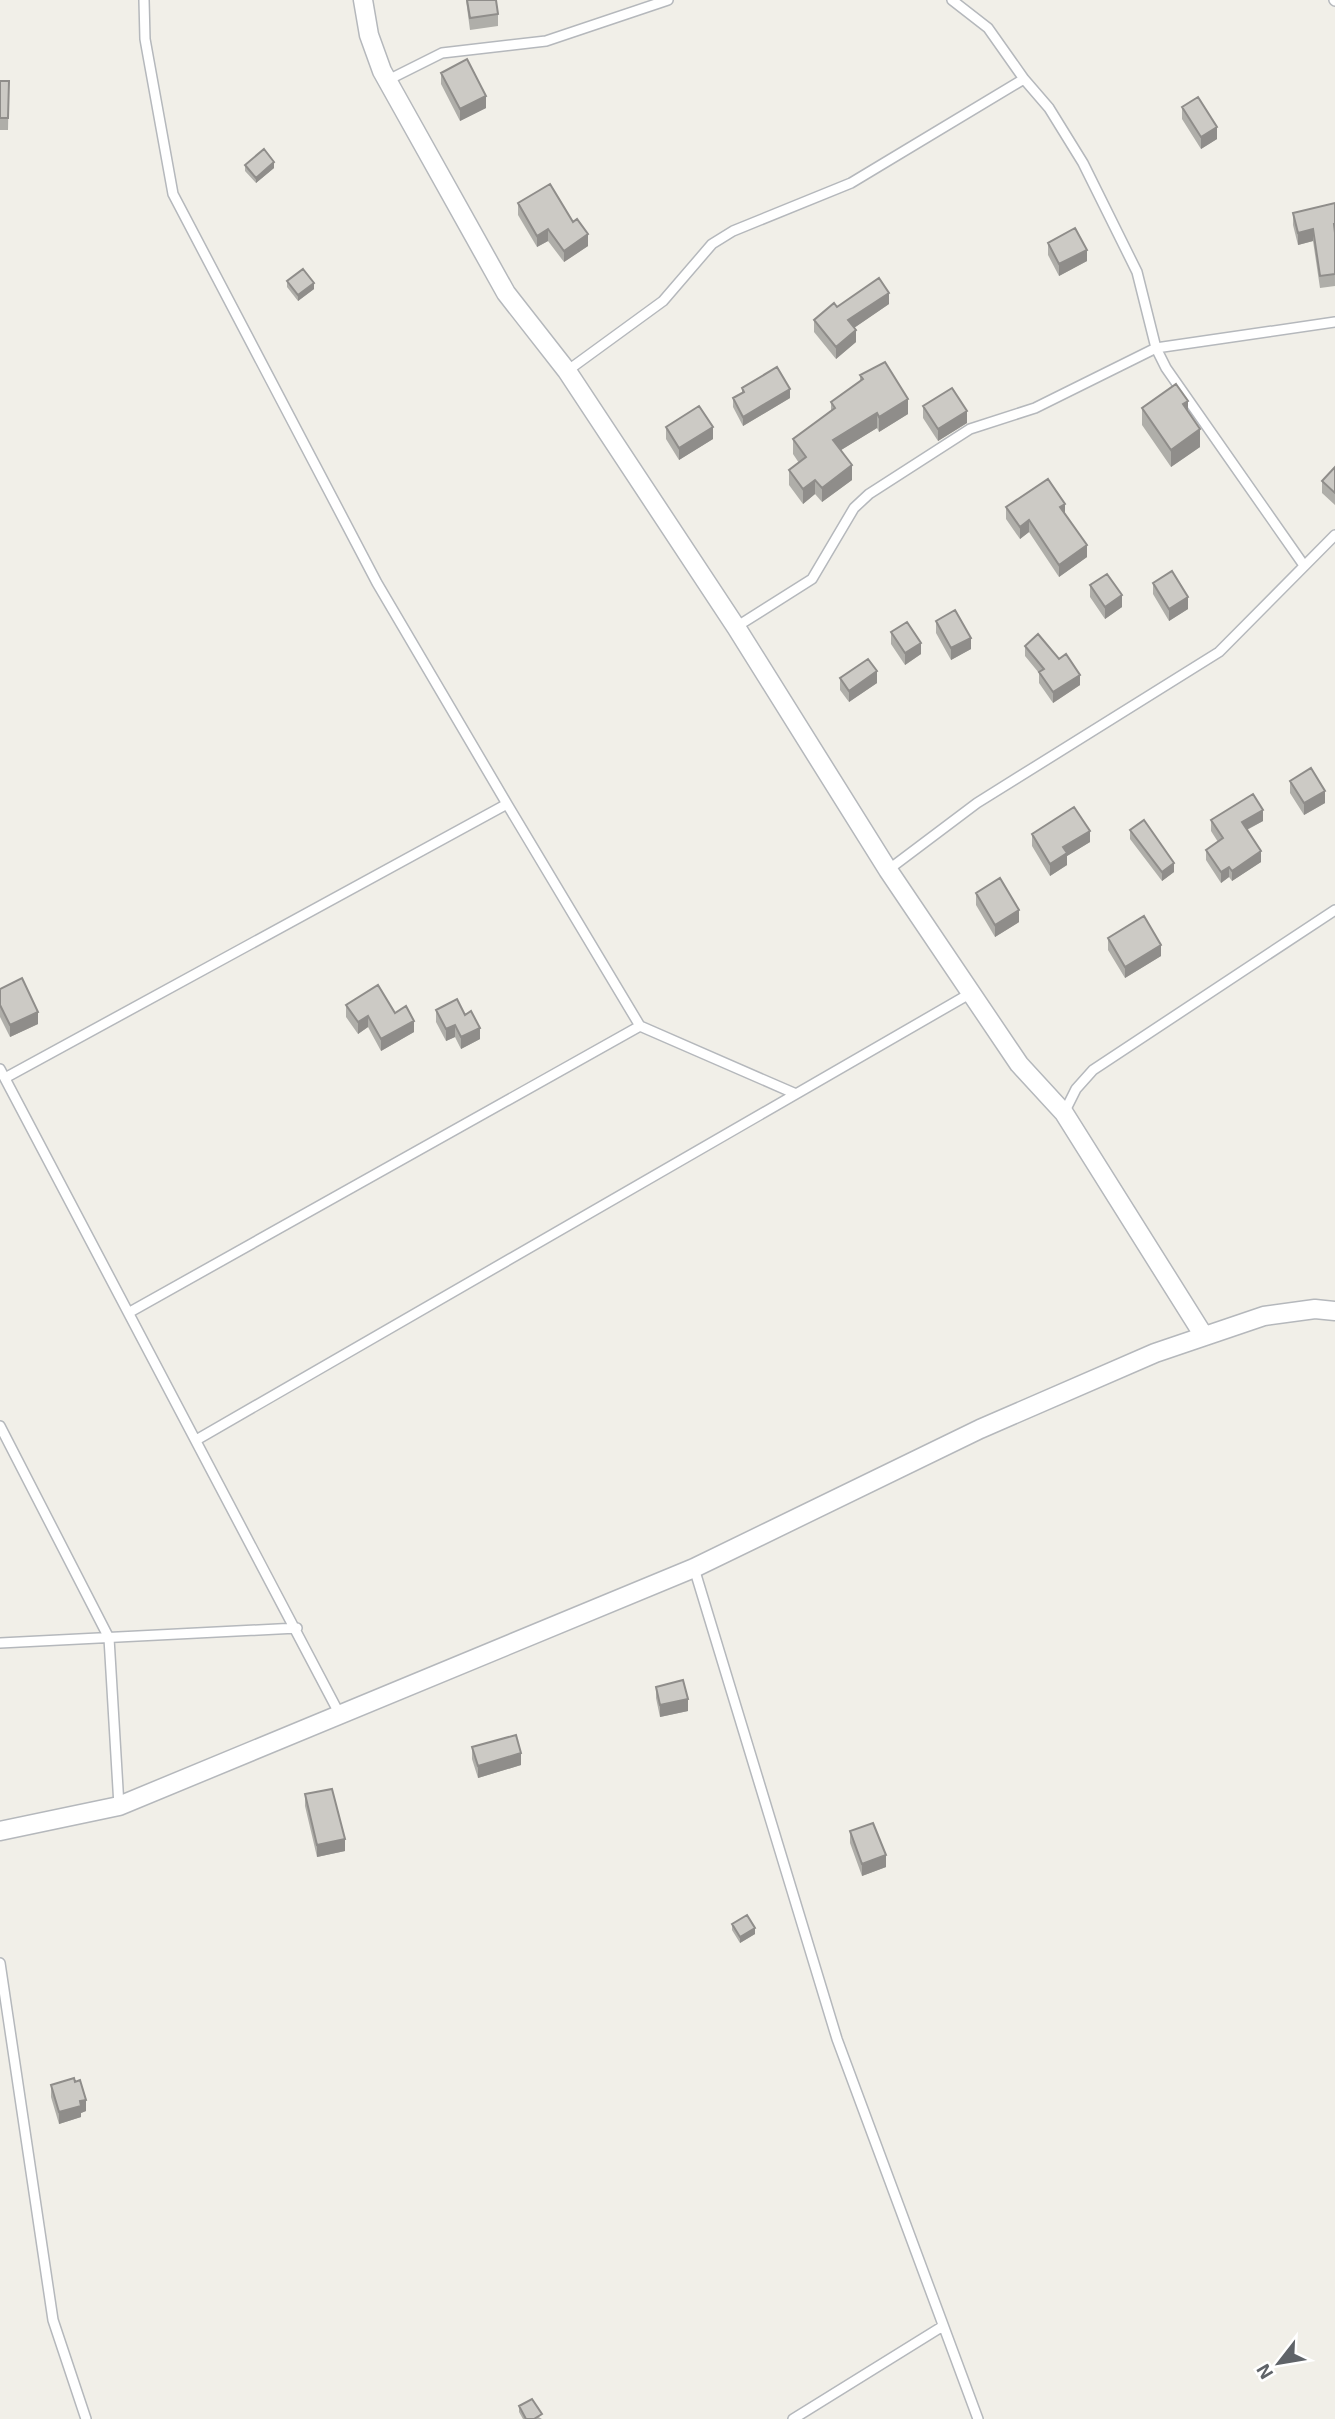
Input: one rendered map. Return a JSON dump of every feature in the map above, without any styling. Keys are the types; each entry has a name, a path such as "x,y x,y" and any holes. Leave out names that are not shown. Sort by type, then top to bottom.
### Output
{"street":[{"path":"363,0 369,35 387,80 506,293 567,371 736,626 888,870 1019,1064 1064,1113 1204,1336"},
{"path":"0,1831 119,1806 694,1568 980,1429 1155,1353 1264,1316 1315,1309 1335,1311"}],"lane":[{"path":"144,0 145,39 173,194 377,583 507,804 640,1026 796,1094"},
{"path":"387,80 442,53 546,41 668,0"},
{"path":"953,0 988,28 1024,79 1049,108 1083,163 1137,272 1156,348 1166,368 1303,564"},
{"path":"567,371 663,301 712,244 733,231 851,183 1024,79"},
{"path":"736,626 812,579 854,508 869,494 970,429 1035,408 1156,348 1335,322"},
{"path":"888,870 977,803 1219,652 1303,564 1335,535"},
{"path":"339,1713 198,1439 2,1073 507,804"},
{"path":"1064,1113 1076,1089 1093,1070 1335,910"},
{"path":"198,1439 971,993"},
{"path":"130,1312 640,1026"},
{"path":"0,1426 109,1637 119,1806"},
{"path":"694,1568 837,2039 978,2419"},
{"path":"0,1643 297,1628"},
{"path":"0,1963 53,2320 86,2419"},
{"path":"793,2419 943,2326"}],"building":[{"path":"467,0 496,0 498,14 470,18"},
{"path":"467,59 486,96 460,109 441,73"},
{"path":"0,81 9,81 8,118 0,118"},
{"path":"1198,97 1217,127 1201,137 1182,107"},
{"path":"264,149 274,162 256,178 245,165"},
{"path":"550,184 573,222 577,219 588,234 564,251 548,229 537,236 518,203"},
{"path":"1335,203 1335,274 1320,276 1313,229 1298,233 1293,213"},
{"path":"1075,228 1087,250 1059,264 1048,243"},
{"path":"303,269 314,283 298,295 287,281"},
{"path":"879,278 889,293 848,320 856,330 836,347 814,320 834,303 837,307"},
{"path":"885,362 908,399 879,417 877,413 833,440 852,465 822,488 815,480 803,489 789,470 806,457 793,439 835,408 831,402 863,379 860,375"},
{"path":"777,367 790,389 743,417 733,398 744,392 742,388"},
{"path":"1176,384 1188,401 1183,404 1200,429 1171,450 1142,408"},
{"path":"952,388 967,411 938,429 923,406"},
{"path":"699,406 713,427 679,448 666,427"},
{"path":"1335,467 1335,493 1322,481"},
{"path":"1048,479 1065,504 1060,507 1087,545 1059,565 1029,520 1020,527 1006,507"},
{"path":"1172,571 1188,597 1169,609 1153,583"},
{"path":"1107,574 1122,595 1105,607 1090,585"},
{"path":"955,610 971,638 951,648 936,621"},
{"path":"907,622 921,643 905,653 891,632"},
{"path":"1038,634 1059,659 1066,654 1080,675 1053,692 1039,672 1044,669 1025,646"},
{"path":"868,659 877,671 849,691 840,678"},
{"path":"1311,768 1325,791 1304,803 1290,781"},
{"path":"1253,794 1263,810 1242,822 1261,851 1232,871 1229,867 1221,872 1206,850 1223,838 1211,820"},
{"path":"1074,807 1090,831 1063,847 1067,853 1050,864 1032,834"},
{"path":"1144,820 1174,863 1162,872 1130,830"},
{"path":"1000,878 1019,910 995,925 976,893"},
{"path":"1144,916 1161,945 1125,967 1108,938"},
{"path":"22,978 38,1012 10,1025 0,1005 0,989"},
{"path":"378,985 395,1013 406,1006 414,1021 381,1039 368,1016 358,1022 346,1005"},
{"path":"457,999 465,1015 471,1011 480,1028 461,1037 455,1025 446,1029 436,1010"},
{"path":"683,1680 688,1699 660,1705 656,1687"},
{"path":"516,1735 521,1753 478,1766 472,1747"},
{"path":"332,1789 345,1839 317,1845 305,1794"},
{"path":"873,1823 886,1855 862,1864 850,1831"},
{"path":"747,1915 755,1928 740,1937 732,1924"},
{"path":"74,2078 75,2082 80,2080 86,2100 80,2101 81,2106 59,2112 51,2085"},
{"path":"532,2399 542,2414 534,2419 526,2419 519,2406"}]}
